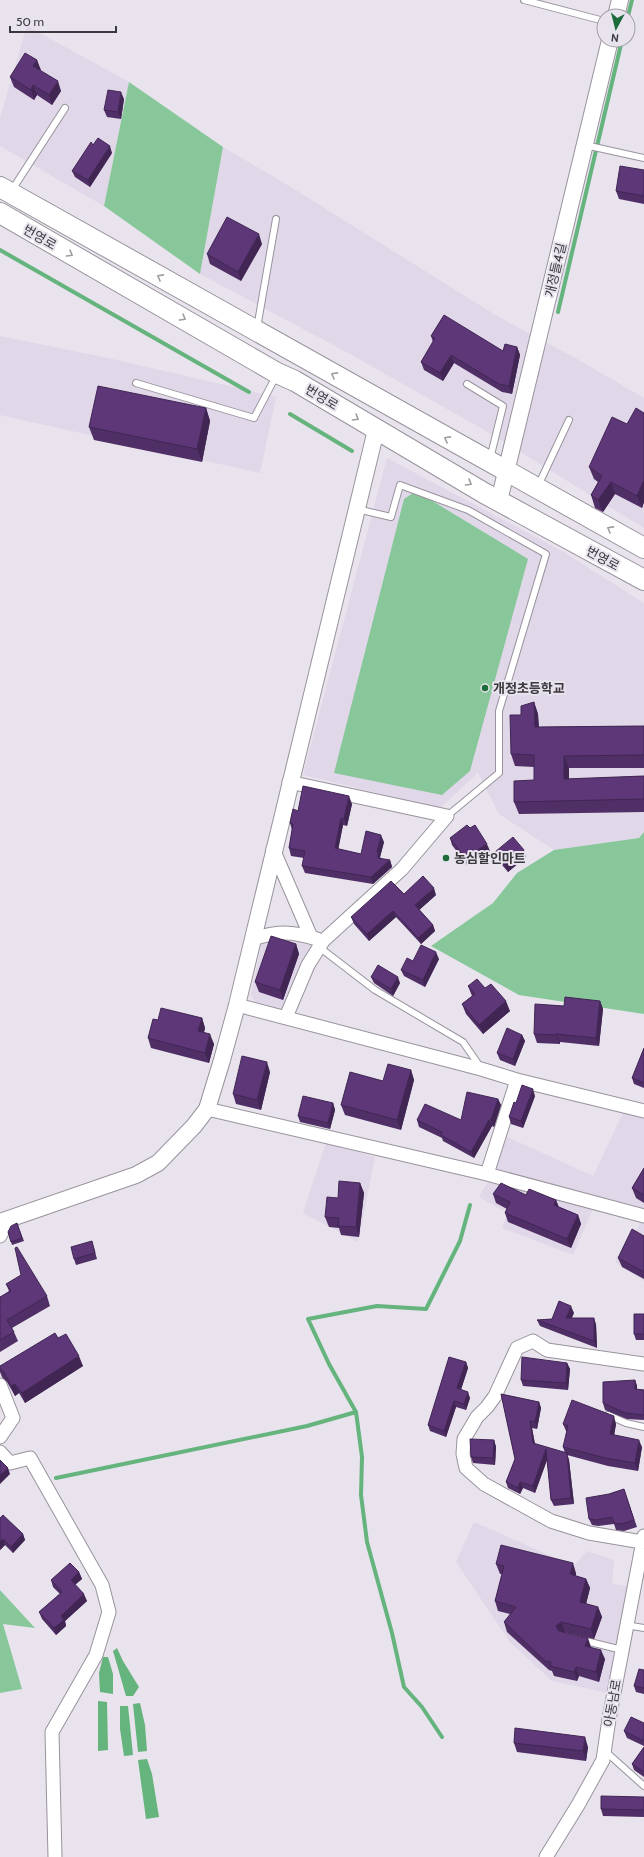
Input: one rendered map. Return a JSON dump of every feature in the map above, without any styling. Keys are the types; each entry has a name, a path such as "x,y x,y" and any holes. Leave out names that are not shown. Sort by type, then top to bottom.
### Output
{"main road":[{"name":"번영로","path":"5,190 644,548"},
{"name":"번영로","path":"0,213 277,372 295,380 376,430 499,501 644,580"}],"street":[{"name":"개정들4길","path":"499,501 588,145 608,48"},
{"path":"0,1236 5,1220 136,1174 158,1163 194,1126 207,1109 237,1005 289,782 376,430"},
{"path":"286,1017 318,942 402,869 447,816 289,782"},
{"path":"273,849 318,942"},
{"path":"252,939 273,933 297,932 318,942"},
{"path":"237,1005 481,1069 516,1080 644,1111"},
{"path":"487,1174 516,1080"},
{"path":"207,1109 487,1174 644,1216"},
{"path":"643,1544 589,1533 550,1521 484,1484 466,1468 463,1454 464,1439 477,1417 495,1396 517,1348 533,1342 548,1350 644,1364"},
{"path":"0,1385 13,1418 0,1437"},
{"path":"0,1452 10,1463 30,1458 102,1585 109,1612 96,1655 52,1732 55,1857"},
{"name":"아동남로","path":"546,1857 578,1805 603,1760 608,1719 626,1625 639,1585 643,1544"}],"lane":[{"path":"524,0 596,19"},
{"path":"5,190 65,108"},
{"path":"588,145 644,158"},
{"path":"256,331 276,219"},
{"path":"136,383 254,418 277,372"},
{"path":"467,384 503,406 489,462"},
{"path":"537,489 569,420"},
{"path":"356,509 391,517 400,485 468,510 546,554 499,711 499,773 447,816"},
{"path":"318,942 375,990 463,1042 481,1069"},
{"path":"599,1411 626,1423 644,1427"},
{"path":"626,1625 644,1628"},
{"path":"571,1638 622,1650"},
{"path":"605,1751 644,1786"}],"shaded area":[{"path":"27,26 129,82 104,206 0,146 0,118"},
{"path":"129,82 223,147 200,274 104,206"},
{"path":"223,147 299,192 497,316 577,359 644,398 644,528 486,431 350,354 200,274"},
{"path":"0,336 108,358 276,397 260,473 0,415"},
{"name":"개정초등학교","path":"387,458 562,551 644,603 644,832 639,838 554,850 499,814 478,773 440,808 303,775"},
{"path":"416,491 528,559 470,771 442,795 334,773 404,499"},
{"path":"644,832 644,1014 519,995 431,946 493,903 517,873 554,850 639,838"},
{"path":"279,937 312,946 284,1010 256,1004 251,994 262,942"},
{"path":"624,1111 644,1115 644,1281 615,1262 642,1221 593,1209 573,1255 502,1228 508,1213 479,1197 489,1180 505,1136 593,1176"},
{"path":"326,1143 375,1157 358,1242 303,1213"},
{"path":"474,1522 574,1566 587,1551 614,1560 612,1584 628,1586 608,1693 552,1681 510,1642 456,1562"},
{"path":"0,1590 35,1628 3,1624 22,1689 0,1693"},
{"path":"117,1648 139,1687 133,1696 126,1696 113,1651"},
{"path":"103,1657 108,1657 113,1674 113,1694 100,1692 99,1673"},
{"path":"98,1701 107,1702 108,1750 98,1751"},
{"path":"140,1703 145,1725 147,1751 138,1752 133,1704"},
{"path":"120,1706 128,1706 133,1755 124,1756 120,1729"},
{"path":"147,1759 152,1774 159,1817 146,1819 138,1760"}],"building":[{"path":"25,53 37,60 33,66 58,81 49,95 33,85 31,90 10,77"},
{"path":"108,90 121,92 118,112 104,110"},
{"path":"98,138 110,146 88,180 72,171 91,142 93,145"},
{"path":"620,166 644,170 644,196 616,191"},
{"path":"227,217 259,234 238,272 207,254"},
{"path":"444,315 503,351 505,344 517,347 509,386 499,384 451,355 440,373 421,362 435,338 431,336"},
{"path":"98,386 206,408 197,449 89,427"},
{"path":"636,408 644,413 644,480 637,496 611,482 598,500 591,495 602,476 589,467 612,417 627,424"},
{"path":"534,702 535,727 644,726 644,755 564,756 564,779 644,776 644,799 514,802 514,781 534,780 534,755 511,754 510,715 521,715 521,706"},
{"path":"303,786 349,796 344,819 341,818 335,848 361,854 366,831 381,835 377,852 378,858 390,860 371,877 302,866 305,851 289,848 293,824 290,823 293,809 298,811"},
{"path":"467,825 470,828 475,825 487,844 465,858 450,838"},
{"path":"513,837 524,850 505,865 495,852"},
{"path":"423,876 434,888 415,905 433,925 418,938 393,911 367,934 351,917 391,881 404,894"},
{"path":"271,936 296,944 280,990 255,982"},
{"path":"421,945 436,952 423,980 401,970 407,958 413,961"},
{"path":"378,965 398,977 391,989 371,977"},
{"path":"477,979 485,988 491,984 506,1001 479,1025 462,1004 475,994 468,986"},
{"path":"565,997 600,1001 596,1038 556,1034 534,1034 535,1004 564,1006"},
{"path":"161,1008 202,1018 198,1031 210,1034 205,1053 148,1038 153,1019 158,1020"},
{"path":"507,1028 522,1035 513,1059 497,1053"},
{"path":"644,1048 644,1083 632,1078"},
{"path":"242,1056 267,1062 257,1100 233,1094"},
{"path":"388,1064 411,1070 397,1120 341,1105 350,1072 383,1081"},
{"path":"522,1085 533,1089 521,1121 509,1117 514,1102 516,1103"},
{"path":"467,1092 498,1099 491,1120 489,1120 471,1152 441,1135 442,1132 417,1120 425,1104 461,1120"},
{"path":"303,1096 333,1103 328,1123 298,1116"},
{"path":"644,1168 644,1195 632,1188"},
{"path":"339,1181 360,1183 356,1227 338,1226 339,1218 325,1217 327,1197 338,1198"},
{"path":"501,1183 526,1195 529,1189 556,1200 554,1205 578,1215 567,1239 505,1213 510,1202 493,1194"},
{"path":"17,1223 22,1238 11,1242 8,1232 11,1226"},
{"path":"632,1229 644,1236 644,1272 618,1258"},
{"path":"92,1241 95,1253 74,1259 71,1247"},
{"path":"17,1247 47,1296 7,1320 14,1332 0,1340 0,1297 11,1291 6,1284 21,1275 15,1248"},
{"path":"559,1301 571,1306 566,1318 594,1318 594,1341 537,1320 552,1319"},
{"path":"634,1314 644,1314 644,1334 634,1334"},
{"path":"55,1333 58,1338 66,1334 79,1356 22,1393 15,1384 11,1386 4,1372 0,1369 0,1366"},
{"path":"449,1357 466,1362 457,1388 468,1392 464,1404 454,1401 444,1431 428,1425"},
{"path":"522,1357 567,1363 566,1383 521,1380"},
{"path":"635,1380 635,1389 644,1390 644,1415 625,1413 603,1403 603,1382"},
{"path":"501,1394 539,1402 535,1422 530,1421 533,1443 567,1453 571,1498 551,1500 546,1449 533,1486 520,1482 518,1488 506,1482 515,1459"},
{"path":"572,1400 614,1416 610,1434 639,1440 635,1463 605,1458 563,1447 568,1426 563,1424"},
{"path":"470,1439 494,1440 493,1458 471,1457"},
{"path":"0,1460 8,1468 0,1475"},
{"path":"624,1489 634,1520 622,1524 614,1523 612,1517 596,1520 589,1519 586,1498 609,1494"},
{"path":"3,1515 23,1534 11,1547 3,1539 0,1542 0,1518"},
{"path":"501,1545 573,1563 570,1574 586,1579 580,1602 598,1607 591,1629 561,1622 556,1626 559,1631 588,1638 585,1646 601,1650 596,1672 576,1667 574,1672 550,1666 551,1662 545,1661 504,1622 516,1607 495,1601 504,1566 496,1564"},
{"path":"70,1563 79,1572 71,1580 84,1594 61,1616 64,1620 54,1628 39,1612 62,1592 51,1580"},
{"path":"639,1669 644,1670 644,1688 634,1686"},
{"path":"631,1717 644,1723 644,1741 624,1731"},
{"path":"515,1728 585,1737 583,1751 514,1743"},
{"path":"644,1747 644,1772 632,1764"},
{"path":"601,1796 644,1797 644,1810 601,1809"}],"waterway":[{"path":"630,8 632,0"},
{"path":"558,312 620,48"},
{"path":"0,250 249,392"},
{"path":"290,414 352,451"},
{"path":"442,1737 422,1707 404,1687 392,1633 367,1542 361,1495 362,1457 356,1412 329,1364 308,1319 377,1306 426,1309 460,1241 470,1205"},
{"path":"56,1478 307,1426 356,1412"}],"place":[{"name":"개정초등학교","path":"485,688"},
{"name":"농심할인마트","path":"446,858"}]}
